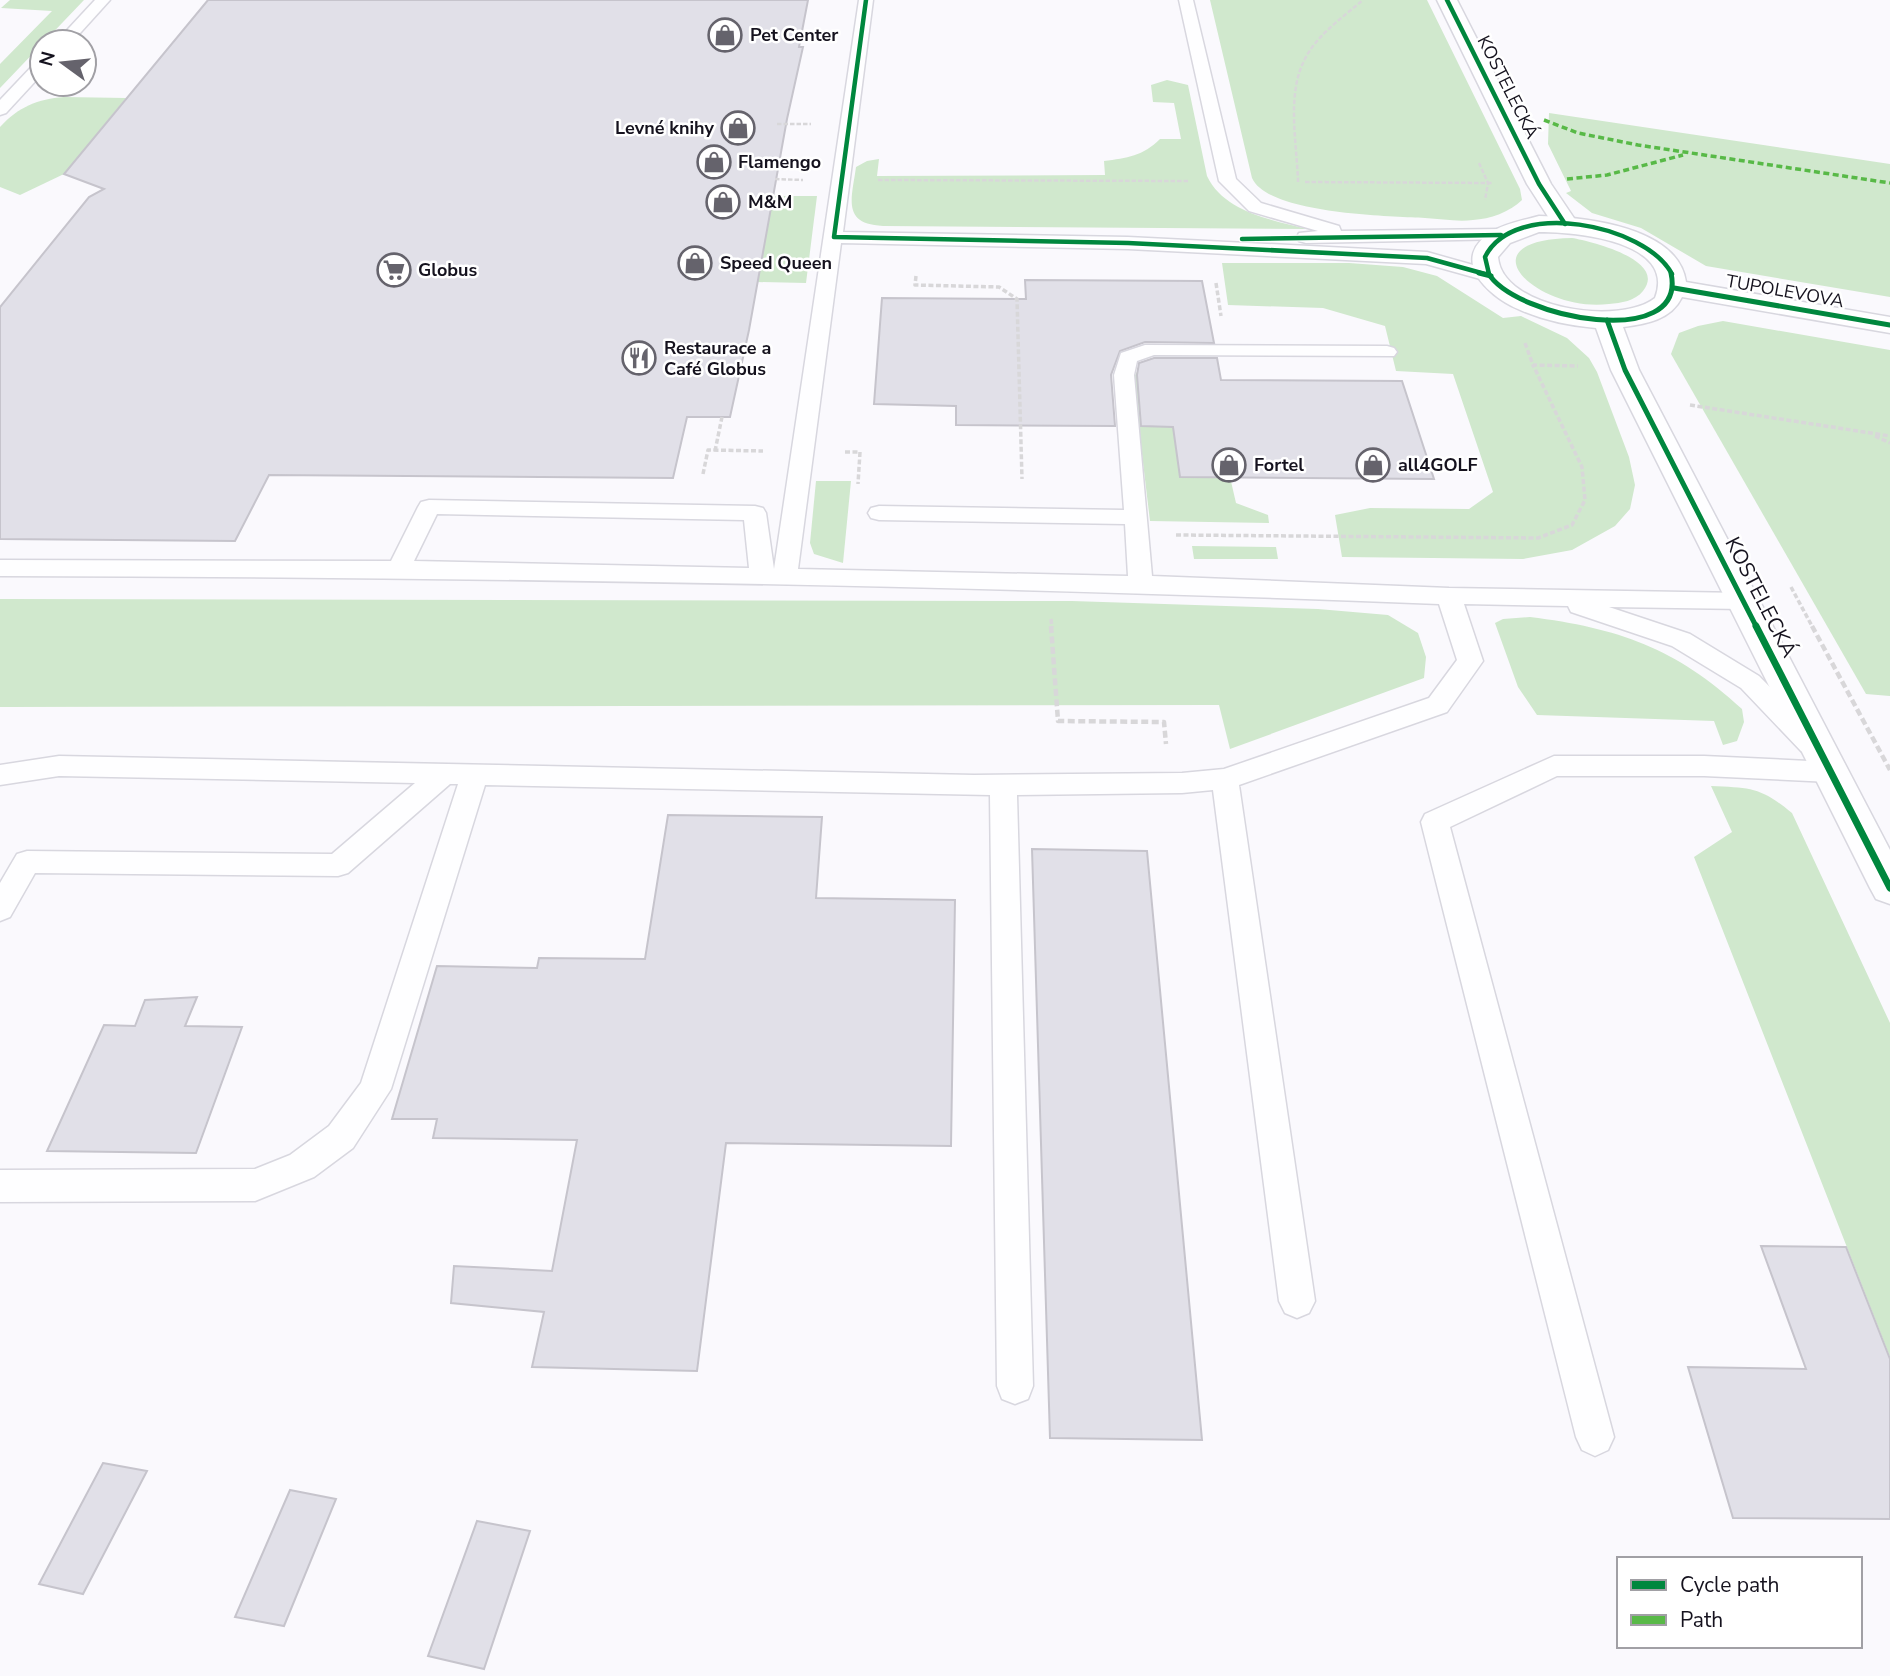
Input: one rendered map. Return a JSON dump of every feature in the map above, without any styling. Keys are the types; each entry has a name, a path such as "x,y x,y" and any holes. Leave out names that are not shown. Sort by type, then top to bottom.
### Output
{"main road":[{"name":"KOSTELECKÁ","path":"1447,0 1539,184 1565,223"},
{"path":"1565,223 1597,228 1625,237 1650,250 1669,267 1674,278 1674,288 1667,302 1656,310 1626,319 1573,317 1542,309 1513,296 1491,276 1485,264 1485,253 1491,242 1516,228 1565,223"},
{"name":"TUPOLEVOVA","path":"1674,288 1890,325"},
{"name":"KOSTELECKÁ","path":"1607,320 1625,370 1890,888"}],"lane":[{"path":"77,28 103,0"},
{"path":"773,578 802,452 866,0"},
{"path":"1186,0 1228,181 1255,207 1353,235"},
{"path":"0,110 28,80"},
{"path":"1128,243 1353,235 1501,235"},
{"path":"834,237 1128,243 1427,258 1491,276"},
{"path":"1141,584 1124,375 1128,357 1152,349 1387,352"},
{"path":"399,569 429,507 755,513 773,578"},
{"path":"879,513 1023,515 1138,526"},
{"path":"0,568 399,569 1141,584 1449,596 1744,601"},
{"path":"1,774 59,766 1003,785 1182,783 1225,779 1438,705 1470,661 1449,596"},
{"path":"1554,597 1682,640 1750,682 1827,765"},
{"path":"1595,1437 1436,822 1554,766 1827,765"},
{"path":"0,909 27,862 338,865 459,774"},
{"path":"0,1186 255,1185 302,1166 341,1137 375,1089 459,774"},
{"path":"1225,779 1297,1301"},
{"path":"1003,785 1015,1386"}],"path":[{"path":"1298,181 1297,84 1302,64 1316,43 1363,0"},
{"path":"777,124 811,124 813,119"},
{"path":"916,272 915,285 999,287 1017,299 1023,515"},
{"path":"1138,526 1538,538 1572,525 1585,500 1582,467 1533,365"},
{"path":"1682,404 1890,436"},
{"path":"715,451 722,417"},
{"path":"1870,433 1890,443"},
{"path":"703,476 708,450 860,452"},
{"path":"1049,584 1058,721 1135,721"},
{"path":"1867,728 1890,771"}],"green space":[{"path":"10,0 84,0 57,28 35,28 52,11 1,8"},
{"path":"1210,0 1427,0 1520,189 1522,200 1512,208 1493,216 1455,221 1331,211 1281,199 1263,190 1252,178"},
{"path":"28,35 28,59 0,88 0,64"},
{"path":"1167,80 1188,85 1207,176 1215,188 1225,198 1250,213 1307,229 883,226 870,224 855,215 852,199 856,167 879,159 877,176 1105,175 1104,161 1134,155 1160,139 1181,139 1174,103 1153,102 1151,85"},
{"path":"126,98 64,174 20,195 0,187 0,127 29,105 46,100"},
{"path":"1549,113 1890,164 1890,297 1706,266 1641,228 1592,213 1566,193 1571,191 1548,144"},
{"path":"772,196 817,196 806,283 757,282"},
{"path":"1572,238 1609,248 1636,261 1645,270 1648,280 1643,291 1623,302 1582,304 1558,298 1537,288 1522,275 1516,262 1521,250 1539,242"},
{"path":"1222,263 1349,263 1403,267 1437,276 1503,318 1521,316 1567,338 1589,358 1597,372 1629,457 1635,485 1630,509 1615,526 1572,550 1523,559 1342,557 1335,515 1370,508 1469,509 1493,492 1453,374 1396,371 1385,326 1323,308 1228,305"},
{"path":"1723,321 1890,350 1890,696 1866,694 1671,354 1679,333"},
{"path":"1139,368 1166,380 1180,477 1230,477 1236,503 1268,515 1269,523 1150,521 1133,379"},
{"path":"816,481 851,481 843,563 814,554 810,543"},
{"path":"1192,546 1276,547 1278,559 1194,559"},
{"path":"0,599 1072,601 1318,609 1388,615 1418,633 1426,657 1424,678 1230,749 1219,705 0,707"},
{"path":"1530,617 1591,627 1618,635 1644,644 1693,670 1742,709 1744,722 1737,741 1723,745 1714,721 1537,715 1518,687 1495,623 1503,619"},
{"path":"1711,786 1755,790 1772,798 1792,813 1890,1023 1890,1357 1694,857 1732,832"}],"building":[{"name":"Globus","path":"208,0 808,0 799,47 803,47 730,417 687,417 673,478 269,475 235,541 0,539 0,307 89,197 104,189 64,174"},
{"path":"1025,280 1202,281 1214,343 1145,342 1120,351 1111,375 1115,426 956,425 956,406 874,404 882,298 1026,299"},
{"path":"1154,358 1217,358 1221,380 1402,381 1434,479 1180,477 1173,427 1141,426 1137,375 1139,363"},
{"path":"668,815 822,817 816,898 955,900 951,1146 726,1143 697,1371 532,1367 544,1312 451,1303 454,1266 552,1271 577,1140 433,1138 437,1119 392,1119 437,966 537,968 539,958 645,959"},
{"path":"1032,849 1147,851 1202,1440 1050,1438"},
{"path":"197,997 185,1026 242,1027 196,1153 47,1151 104,1025 135,1026 145,1000"},
{"path":"1761,1246 1846,1247 1890,1359 1890,1519 1733,1518 1688,1367 1806,1369"},
{"path":"103,1463 147,1471 83,1594 39,1584"},
{"path":"290,1490 336,1499 284,1626 235,1617"},
{"path":"477,1521 530,1531 484,1669 428,1656"}],"marked path":[{"path":"1544,120 1578,133 1638,145 1890,183"},
{"path":"1567,179 1607,175 1683,155"}],"cycle path":[{"path":"866,0 834,237 1128,243 1427,258 1491,276"},
{"path":"1447,0 1539,184 1565,224"},
{"path":"1539,224 1597,228 1624,237 1653,252 1672,273 1673,286 1668,300 1658,309 1636,317 1595,320 1539,308 1506,292 1493,280 1486,268 1485,257 1490,247 1501,237 1539,224"},
{"path":"1242,239 1501,235"},
{"path":"1674,288 1890,325"},
{"path":"1607,320 1625,370 1890,888"}],"place":[{"name":"Pet Center","path":"725,35"},
{"name":"Levné knihy","path":"738,128"},
{"name":"Flamengo","path":"714,162"},
{"name":"M&M","path":"723,202"},
{"name":"Speed Queen","path":"695,263"},
{"name":"Globus","path":"394,270"},
{"name":"Restaurace a Café Globus","path":"639,358"},
{"name":"Fortel","path":"1229,465"},
{"name":"all4GOLF","path":"1373,465"}]}
